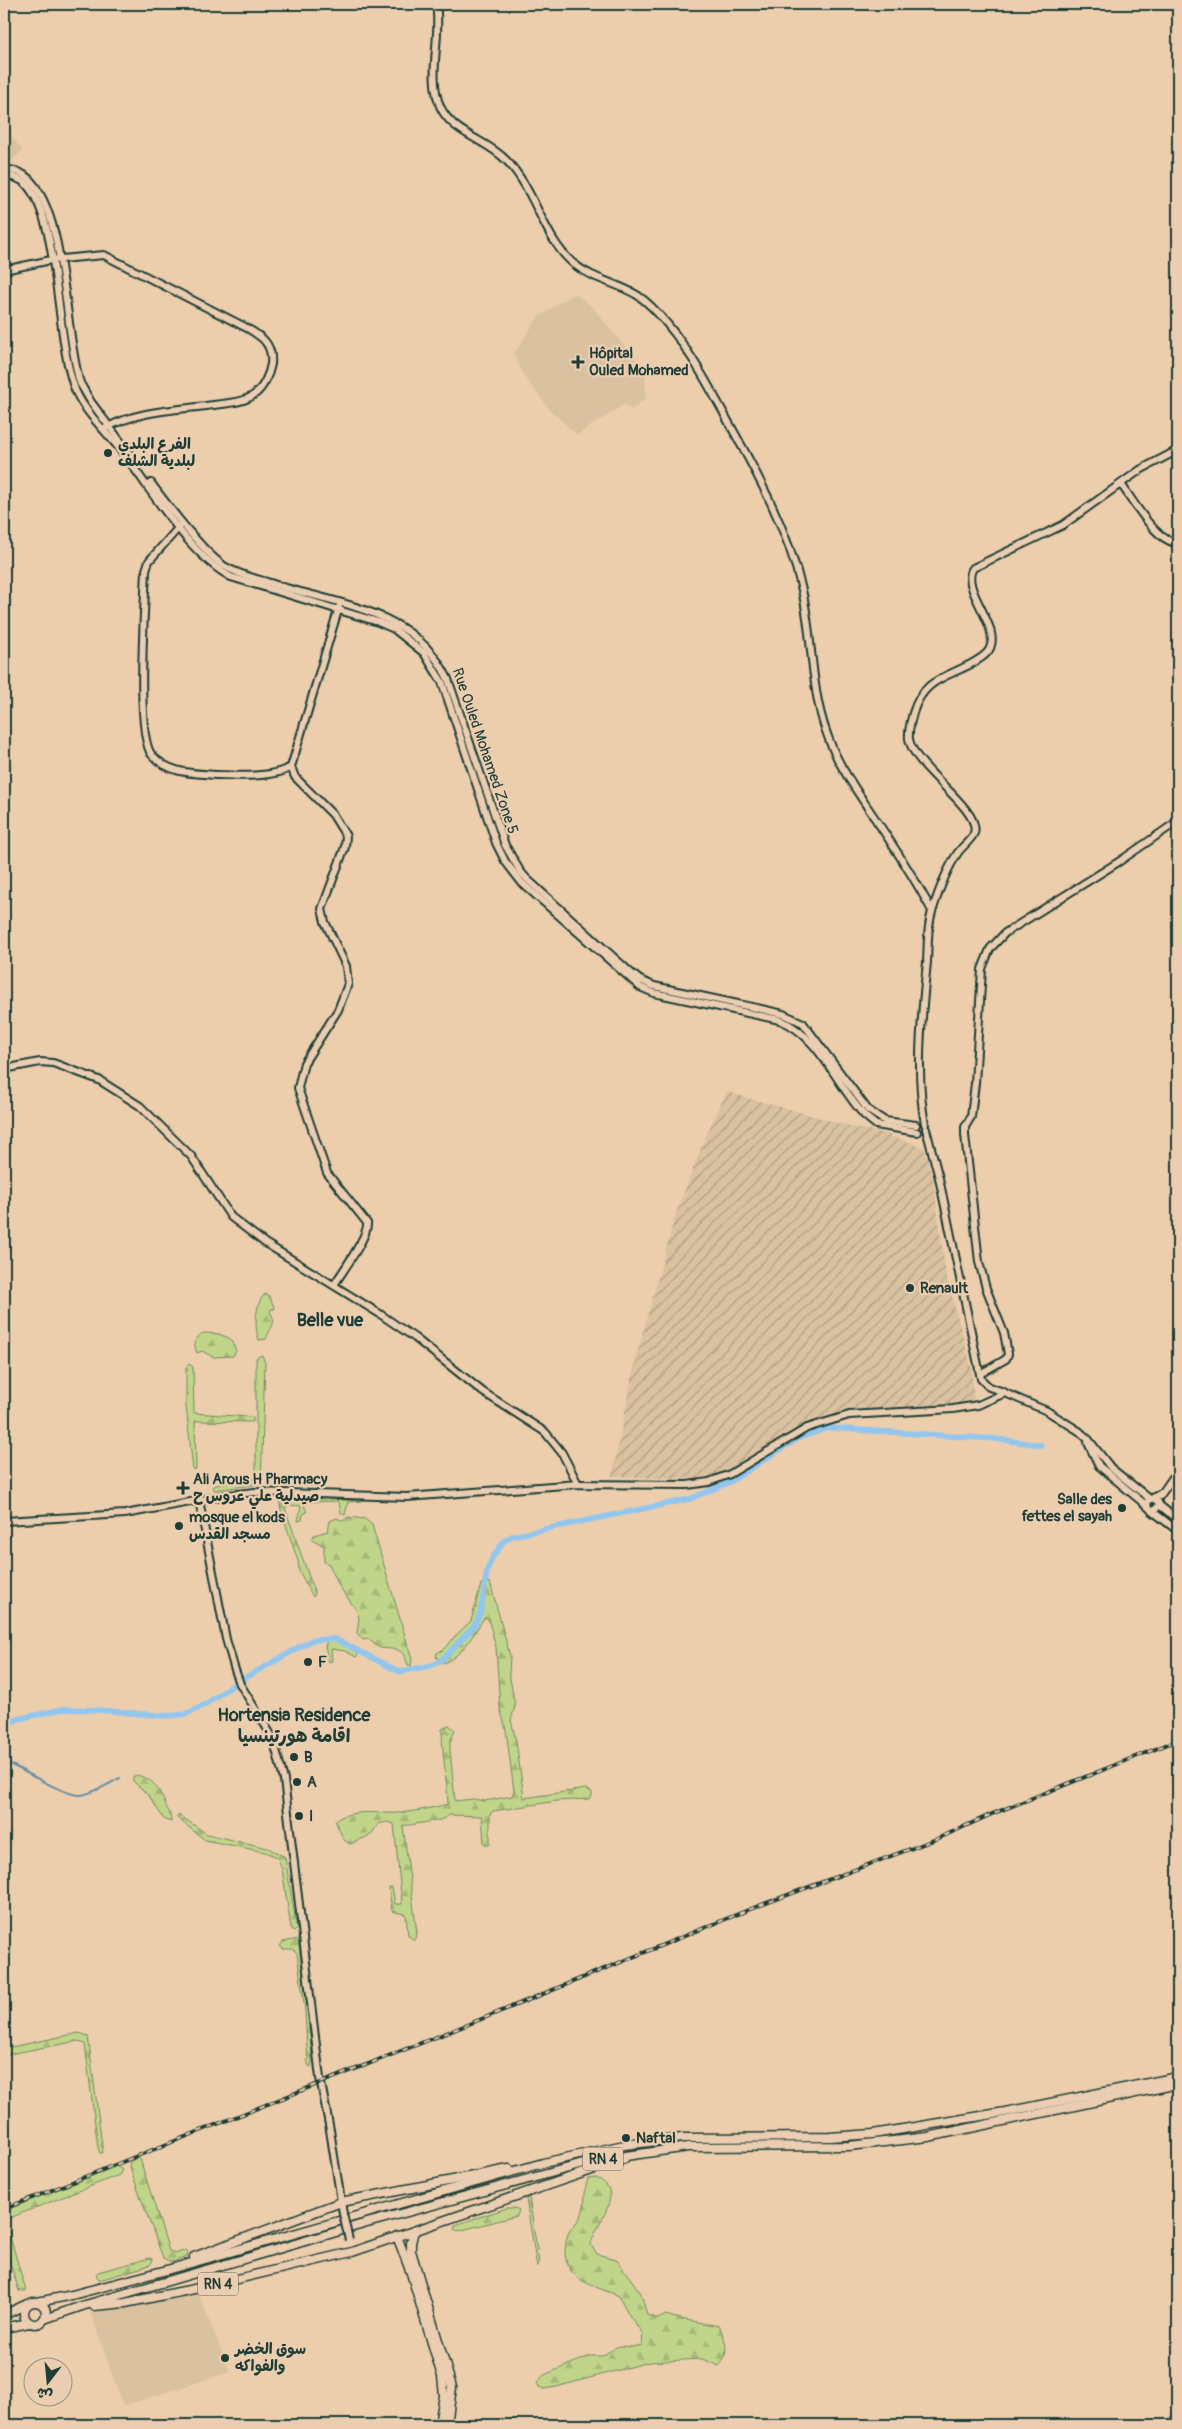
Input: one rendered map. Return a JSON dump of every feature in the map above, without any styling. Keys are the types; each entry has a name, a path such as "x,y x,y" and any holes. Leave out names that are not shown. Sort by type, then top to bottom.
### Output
{"highway":[{"name":"RN 4","path":"4,2315 27,2304 74,2295 543,2164 624,2145 682,2138 830,2137 873,2134 1005,2112 1178,2077"},
{"name":"RN 4","path":"4,2328 39,2323 44,2319 82,2306 367,2223 598,2160 688,2147 850,2146 928,2136 1178,2084"},
{"name":"RN 4","path":"82,2306 115,2304 189,2290 352,2252 644,2152"},
{"path":"163,2270 173,2264 341,2202 477,2174 543,2164"},
{"path":"414,2231 411,2238 411,2251 452,2387 447,2425"},
{"path":"397,2236 411,2273 442,2376 444,2396 439,2425"},
{"path":"37,2302 44,2307 46,2313 44,2319"},
{"path":"27,2304 24,2316 29,2323"}],"street":[{"path":"436,4 438,26 435,83 441,108 452,123 500,154 521,178 552,238 562,252 583,270 645,301 669,326 706,382 759,479 783,533 802,594 816,690 831,744 853,787 909,871 932,911"},
{"path":"4,169 23,174 36,188 49,217 59,258 78,378 106,428"},
{"path":"4,176 19,179 32,194 45,227 66,352 75,389 106,428"},
{"path":"4,270 59,258 104,255 245,327 264,338 268,345 271,362 268,373 254,395 235,402 140,415 106,428"},
{"name":"Rue Ouled Mohamed Zone 5","path":"106,428 205,549 225,567 340,607"},
{"name":"Rue Ouled Mohamed Zone 5","path":"106,428 179,528 200,552 231,577 394,621 411,631 436,655 454,694 505,845 517,872 640,980 654,986 783,1014 803,1023 868,1110 885,1122 920,1128"},
{"path":"1178,450 1147,466 1062,524 981,563 971,572 971,584 990,632 991,646 988,652 978,660 929,686 918,700 909,732 914,753 942,785 966,808 974,828 974,834 950,864 932,911 921,1037 922,1106 920,1128 930,1145 939,1178 980,1374 985,1384 1046,1411 1085,1437 1111,1468 1178,1520"},
{"path":"1121,484 1160,535 1171,543 1178,543"},
{"path":"182,521 179,528 149,561 146,570 142,665 144,734 148,750 159,762 183,772 223,775 272,774 291,768"},
{"path":"334,1285 363,1238 367,1223 327,1173 298,1085 304,1063 338,1010 348,984 346,966 325,922 322,910 345,847 346,836 333,815 295,777 291,768 340,607"},
{"path":"980,1374 1006,1359 1008,1354 1004,1333 986,1288 979,1262 966,1153 965,1128 971,1117 974,1092 980,987 984,962 995,942 1005,933 1120,861 1178,821"},
{"path":"4,1069 40,1062 53,1063 98,1080 140,1106 192,1156 231,1217 265,1243 334,1285 410,1335 483,1392 545,1432 562,1453 578,1484"},
{"path":"4,1521 125,1514 228,1495 277,1492 407,1497 578,1484 668,1486 709,1482 730,1474 801,1431 835,1418 862,1414 954,1409 978,1405 1005,1393"},
{"path":"1085,1437 1099,1466 1178,1531"},
{"path":"1149,1508 1178,1470"},
{"path":"199,1500 226,1639 234,1667 240,1684 273,1738 284,1780 320,2078 343,2214 352,2252"},
{"path":"1149,1508 1155,1510 1155,1501"}],"shaded area":[{"path":"4,129 23,150 9,163 4,164"},
{"name":"Hôpital Ouled Mohamed","path":"575,293 594,309 645,371 646,398 631,410 625,404 577,435 550,410 525,378 514,354 538,317"},
{"path":"727,1092 857,1128 884,1133 924,1148 933,1177 946,1275 972,1369 974,1403 837,1413 808,1423 720,1474 692,1479 612,1476 636,1357 676,1213 706,1135"},
{"path":"197,2290 230,2372 123,2406 90,2311"}],"green space":[{"path":"265,1294 269,1296 275,1309 271,1309 270,1312 273,1322 266,1339 259,1340 256,1329 256,1316 259,1303"},
{"path":"203,1333 219,1334 231,1339 236,1351 233,1356 213,1357 202,1351 197,1353 196,1342"},
{"path":"262,1355 265,1363 261,1484 214,1490 213,1487 216,1485 256,1478 256,1358"},
{"path":"189,1364 193,1367 194,1413 253,1418 253,1422 195,1421 196,1469 193,1470 186,1406 186,1367"},
{"path":"297,1497 361,1501 348,1502 345,1515 341,1513 339,1503 336,1501 305,1502 304,1505 307,1512 303,1514 302,1520 298,1521 301,1506 289,1505 285,1508 315,1594 313,1597 299,1571 298,1561 280,1507 281,1499"},
{"path":"348,1517 365,1519 372,1525 412,1659 411,1666 408,1665 404,1655 399,1650 379,1648 368,1639 363,1640 357,1633 359,1618 357,1611 339,1586 329,1564 324,1562 324,1546 312,1539 314,1535 328,1531 330,1521 337,1518 343,1521"},
{"path":"490,1582 510,1656 509,1673 515,1706 511,1720 524,1798 586,1789 592,1792 592,1796 589,1799 557,1801 493,1811 490,1814 490,1844 487,1846 484,1843 482,1816 450,1815 440,1820 403,1826 417,1933 414,1940 408,1935 406,1916 392,1911 389,1888 392,1887 395,1904 402,1904 394,1824 387,1822 378,1824 371,1835 350,1844 344,1840 335,1821 348,1814 423,1810 448,1804 442,1729 449,1725 455,1730 450,1742 450,1750 455,1801 473,1799 485,1801 512,1796 514,1791 506,1730 500,1708 496,1647 488,1618 484,1618 467,1644 457,1655 444,1663 436,1657 437,1653 446,1648 455,1636 471,1621 481,1584"},
{"path":"327,1640 336,1641 357,1650 358,1655 356,1657 345,1651 331,1649 332,1661 329,1662 325,1647"},
{"path":"137,1775 149,1780 156,1786 169,1812 171,1822 164,1819 149,1796 133,1781 133,1777"},
{"path":"179,1815 207,1834 268,1848 285,1857 297,1929 293,1931 291,1928 282,1869 277,1857 265,1852 205,1840 176,1817"},
{"path":"298,1939 308,2010 311,2067 308,2065 305,2011 297,1953 293,1949 283,1949 280,1946 283,1942"},
{"path":"4,2009 9,2045 11,2047 79,2033 88,2036 103,2153 100,2153 98,2148 85,2044 78,2041 4,2055"},
{"path":"136,2158 140,2159 169,2251 175,2254 186,2250 188,2252 187,2257 171,2262 163,2258 131,2171 129,2163"},
{"path":"117,2166 122,2170 119,2175 7,2219 6,2223 26,2291 19,2291 4,2244 4,2211"},
{"path":"596,2178 605,2184 609,2191 609,2200 607,2210 593,2237 591,2245 597,2254 616,2259 641,2293 647,2315 658,2319 666,2315 719,2326 724,2336 726,2352 719,2366 702,2359 649,2362 556,2387 545,2389 539,2387 537,2382 544,2375 590,2356 602,2356 618,2346 633,2347 642,2345 643,2334 629,2315 619,2296 583,2281 570,2269 566,2261 565,2250 568,2234 583,2211 588,2179"},
{"path":"529,2197 539,2263 537,2267 526,2199"},
{"path":"507,2208 519,2210 517,2216 458,2231 454,2229 455,2225"},
{"path":"150,2258 153,2260 150,2265 103,2279 99,2279 96,2275 98,2272"}],"waterway":[{"path":"4,1726 18,1719 62,1709 167,1716 186,1714 201,1707 233,1685 312,1640 335,1639 400,1672 433,1665 443,1659 475,1625 481,1611 487,1571 492,1558 505,1540 512,1536 690,1499 730,1482 797,1439 828,1428 996,1439 1041,1445"},
{"path":"4,1761 53,1787 73,1794 90,1793 120,1778"}],"railway":[{"path":"4,2209 499,2012 748,1910 939,1838 992,1814 1178,1740"}],"place":[{"name":"Hôpital Ouled Mohamed","path":"578,362"},
{"name":"الفرع البلدي لبلدية الشلف","path":"108,453"},
{"name":"Renault","path":"910,1288"},
{"name":"Ali Arous H Pharmacy صيدلية علي عروس ح","path":"183,1488"},
{"name":"Salle des fettes el sayah","path":"1122,1508"},
{"name":"mosque el kods مسجد القدس","path":"179,1526"},
{"name":"F","path":"308,1662"},
{"name":"B","path":"294,1757"},
{"name":"A","path":"297,1782"},
{"name":"I","path":"299,1816"},
{"name":"Naftal","path":"626,2138"},
{"name":"سوق الخضر والفواكه","path":"225,2358"}],"district":[{"name":"Belle vue","path":"330,1320"},
{"name":"Hortensia Residence اقامة هورتينسيا","path":"294,1725"}]}
